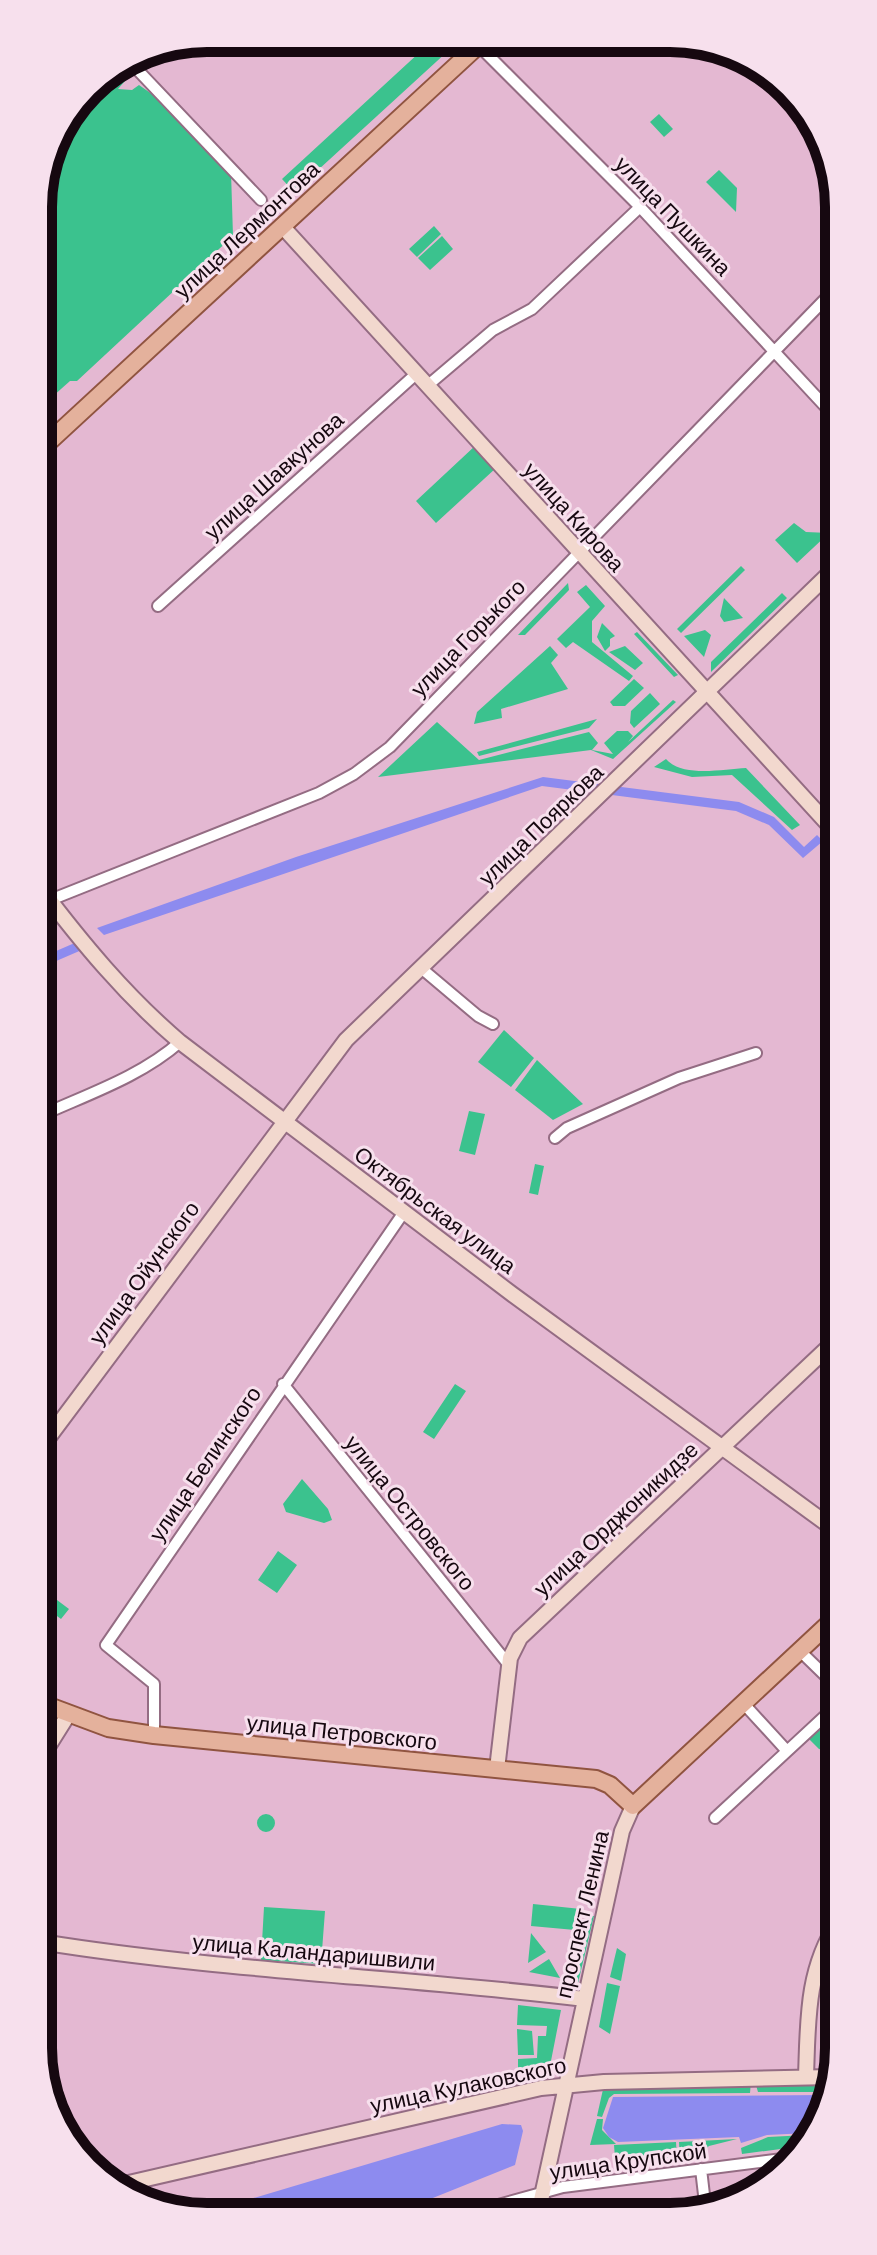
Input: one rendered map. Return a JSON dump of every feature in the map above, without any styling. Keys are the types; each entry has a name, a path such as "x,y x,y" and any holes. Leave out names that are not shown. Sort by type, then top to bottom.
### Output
{"main road":[{"name":"улица Лермонтова","path":"52,439 470,52"},
{"name":"улица Кирова","path":"282,226 825,821"},
{"name":"улица Пояркова","path":"281,1121 346,1040 825,578"},
{"name":"Октябрьская улица","path":"52,910 111,977 180,1042 281,1121 825,1522"},
{"name":"улица Ойунского","path":"52,1433 281,1121"},
{"name":"улица Орджоникидзе","path":"497,1769 509,1665 515,1644 825,1350"},
{"name":"проспект Ленина","path":"540,2203 622,1831 633,1806 825,1627"},
{"name":"улица Петровского","path":"52,1708 108,1728 154,1735 596,1779 610,1785 633,1806"},
{"path":"52,1740 68,1715"},
{"name":"улица Каландаришвили","path":"52,1944 195,1964 420,1980 585,1999"},
{"path":"806,2077 809,1990 825,1947"},
{"name":"улица Кулаковского","path":"131,2183 565,2085 822,2077"}],"street":[{"name":"улица Пушкина","path":"491,52 825,406"},
{"path":"137,69 261,200"},
{"path":"427,386 493,330 532,309 640,207"},
{"name":"улица Горького","path":"52,899 246,823 354,774 390,747 825,299"},
{"name":"улица Шавкунова","path":"158,606 416,374"},
{"path":"421,968 478,1016 493,1024"},
{"path":"52,1111 136,1073 180,1042"},
{"path":"555,1138 567,1128 679,1078 756,1053"},
{"name":"улица Белинского","path":"154,1735 154,1684 106,1645 404,1212"},
{"name":"улица Островского","path":"283,1384 509,1665"},
{"path":"800,1651 825,1675"},
{"path":"744,1704 787,1751"},
{"path":"715,1818 825,1716"},
{"name":"улица Крупской","path":"512,2203 542,2192 777,2160"},
{"path":"701,2169 704,2199"}],"green space":[{"path":"420,52 447,52 294,192 282,179"},
{"path":"135,70 118,89 132,90 139,85 169,106 231,172 233,236 77,381 70,381 52,397 53,186 60,157 84,112 105,90"},
{"path":"659,114 673,129 664,137 650,122"},
{"path":"719,170 737,188 736,212 706,182"},
{"path":"434,226 441,234 417,257 409,249"},
{"path":"442,236 453,249 430,270 418,258"},
{"path":"476,445 496,468 436,523 416,501"},
{"path":"794,523 806,532 825,533 825,537 797,563 775,540"},
{"path":"741,566 745,570 681,633 677,629"},
{"path":"568,583 569,590 525,635 518,635"},
{"path":"586,585 605,606 592,621 592,642 633,676 629,681 573,642 566,648 557,639 590,607 577,592"},
{"path":"782,593 787,598 711,672 711,662"},
{"path":"724,598 743,618 724,622 720,616"},
{"path":"602,623 615,636 610,639 610,646 605,651 597,637"},
{"path":"705,630 711,635 704,657 684,636"},
{"path":"637,632 678,675 674,677 634,634"},
{"path":"550,646 558,655 551,663 568,689 501,709 502,718 474,724 477,712"},
{"path":"625,646 643,663 635,670 609,652"},
{"path":"634,679 644,688 625,706 613,706 610,702"},
{"path":"650,693 660,704 634,728 630,723 631,711"},
{"path":"673,700 676,702 613,759 591,750 378,777 437,722 479,760 589,732 598,743 592,750 613,754 604,743 617,731 628,731 633,736 628,742"},
{"path":"597,719 589,728 479,756 477,752"},
{"path":"666,759 682,769 715,771 746,768 800,825 792,830 732,775 692,777 654,767"},
{"path":"504,1030 534,1058 511,1087 478,1062"},
{"path":"537,1060 583,1104 553,1120 515,1090"},
{"path":"469,1111 485,1114 475,1155 459,1151"},
{"path":"535,1164 544,1166 538,1195 529,1193"},
{"path":"455,1384 466,1391 434,1439 423,1432"},
{"path":"302,1479 328,1509 332,1520 324,1523 286,1512 283,1504"},
{"path":"278,1551 297,1565 277,1593 258,1580"},
{"path":"52,1596 69,1609 61,1619 52,1612"},
{"path":"824,1723 825,1723 825,1751 808,1738"},
{"path":"266,1814 275,1823 266,1832 257,1823"},
{"path":"533,1904 581,1909 575,1930 531,1926"},
{"path":"264,1907 325,1911 321,1964 261,1960"},
{"path":"588,1916 594,1916 578,1983 574,1980"},
{"path":"531,1933 546,1952 528,1963"},
{"path":"617,1948 626,1954 621,1981 610,1977"},
{"path":"549,1959 560,1978 529,1972"},
{"path":"607,1983 620,1986 610,2034 599,2027"},
{"path":"518,2005 561,2010 550,2066 518,2075 518,2059 537,2058 538,2036 546,2036 547,2026 517,2025"},
{"path":"517,2029 532,2031 534,2055 518,2055"},
{"path":"821,2081 819,2092 758,2092 755,2082"},
{"path":"751,2082 750,2093 614,2094 609,2098 602,2117 597,2116 604,2085"},
{"path":"597,2119 603,2119 602,2130 616,2144 590,2145"},
{"path":"798,2135 789,2148 742,2154 741,2148 768,2137"},
{"path":"737,2139 709,2146 693,2160 680,2161 679,2142"},
{"path":"676,2142 677,2160 615,2158 614,2145"}],"shaded area":[{"path":"543,777 739,802 774,817 804,847 817,835 823,841 803,858 769,825 736,811 542,786 104,935 97,928 296,857"},
{"path":"818,2095 799,2133 767,2135 741,2143 739,2137 618,2142 609,2137 603,2128 613,2097"},
{"path":"502,2124 521,2125 523,2131 515,2165 420,2203 237,2203"}],"waterway":[{"path":"52,958 77,947"}]}
